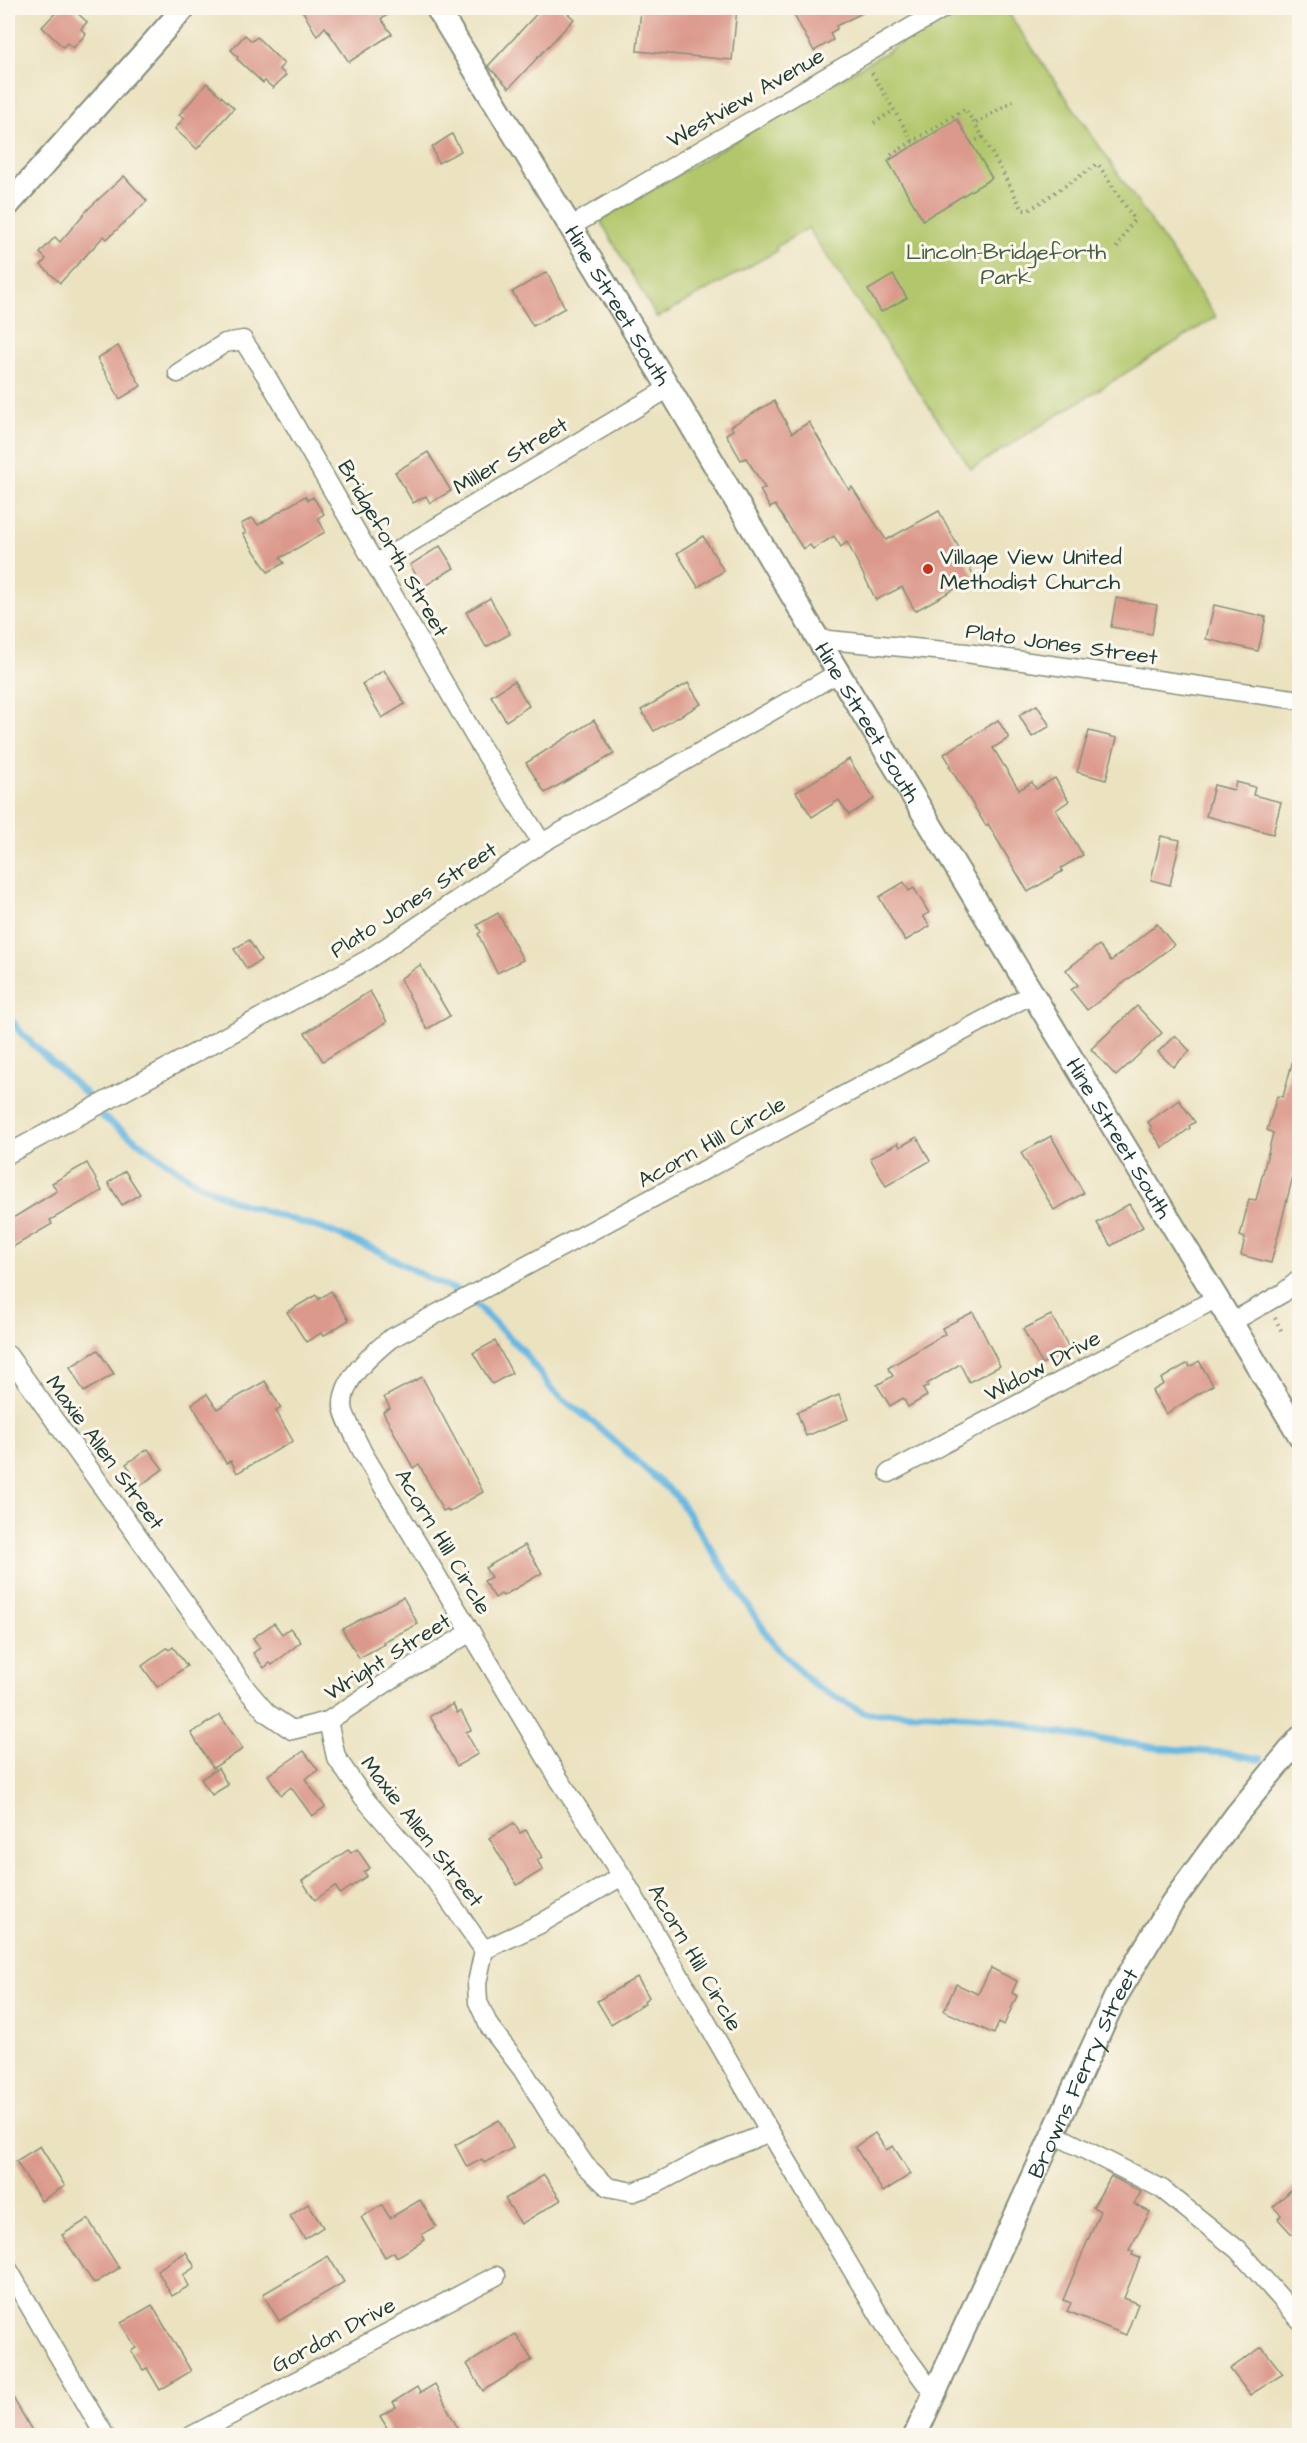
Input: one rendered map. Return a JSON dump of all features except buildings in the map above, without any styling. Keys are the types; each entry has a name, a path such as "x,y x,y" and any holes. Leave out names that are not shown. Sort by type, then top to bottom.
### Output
{"street":[{"path":"8,205 184,8"},
{"name":"Hine Street South","path":"438,8 1299,1436"},
{"name":"Westview Avenue","path":"570,227 944,8"},
{"name":"Bridgeforth Street","path":"178,373 225,343 243,340 267,377 475,737 542,843"},
{"name":"Miller Street","path":"375,564 669,388"},
{"name":"Plato Jones Street","path":"818,639 966,653 1299,700"},
{"name":"Plato Jones Street","path":"8,1154 367,960 542,843 838,673"},
{"name":"Acorn Hill Circle","path":"933,2393 894,2340 622,1876 559,1779 363,1453 343,1406 350,1380 368,1358 390,1339 1032,994"},
{"path":"1232,1323 1283,1293 1299,1279"},
{"name":"Widow Drive","path":"890,1473 1217,1298"},
{"name":"Maxie Allen Street","path":"8,1355 248,1691 267,1713 292,1730 328,1721 336,1757 363,1797 434,1879 484,1950"},
{"name":"Wright Street","path":"328,1721 394,1677 471,1632"},
{"name":"Browns Ferry Street","path":"915,2436 1115,1998 1172,1903 1238,1814 1299,1738"},
{"path":"622,1876 540,1924 484,1950 477,1983 478,2002 489,2026 522,2069 585,2165 608,2187 633,2193 656,2184 705,2158 770,2132"},
{"path":"1052,2133 1162,2189 1238,2250 1299,2320"},
{"path":"8,2269 105,2436"},
{"name":"Gordon Drive","path":"191,2436 496,2276"}],"path":[{"path":"862,57 912,142"},
{"path":"975,124 1016,99"},
{"path":"891,159 889,156 964,109 983,136 1023,210 1029,210 1098,164 1134,219 1116,249"},
{"path":"874,123 893,111"},
{"path":"971,143 983,136"},
{"path":"1273,1315 1282,1332"}],"green space":[{"name":"Lincoln-Bridgeforth Park","path":"961,8 1005,8 1216,317 971,469 808,228 776,247 777,251 657,318 600,220"}],"waterway":[{"path":"8,1016 22,1034 86,1094"},
{"path":"103,1117 195,1182 236,1202 329,1231 378,1251 430,1279 465,1294 523,1351 553,1391 594,1423 677,1497 774,1645 814,1685 865,1713 928,1713 991,1717 1051,1732 1158,1748 1224,1753 1260,1759"},
{"path":"1295,1783 1300,1786"}],"place":[{"name":"Village View United Methodist Church","path":"928,569"}]}
